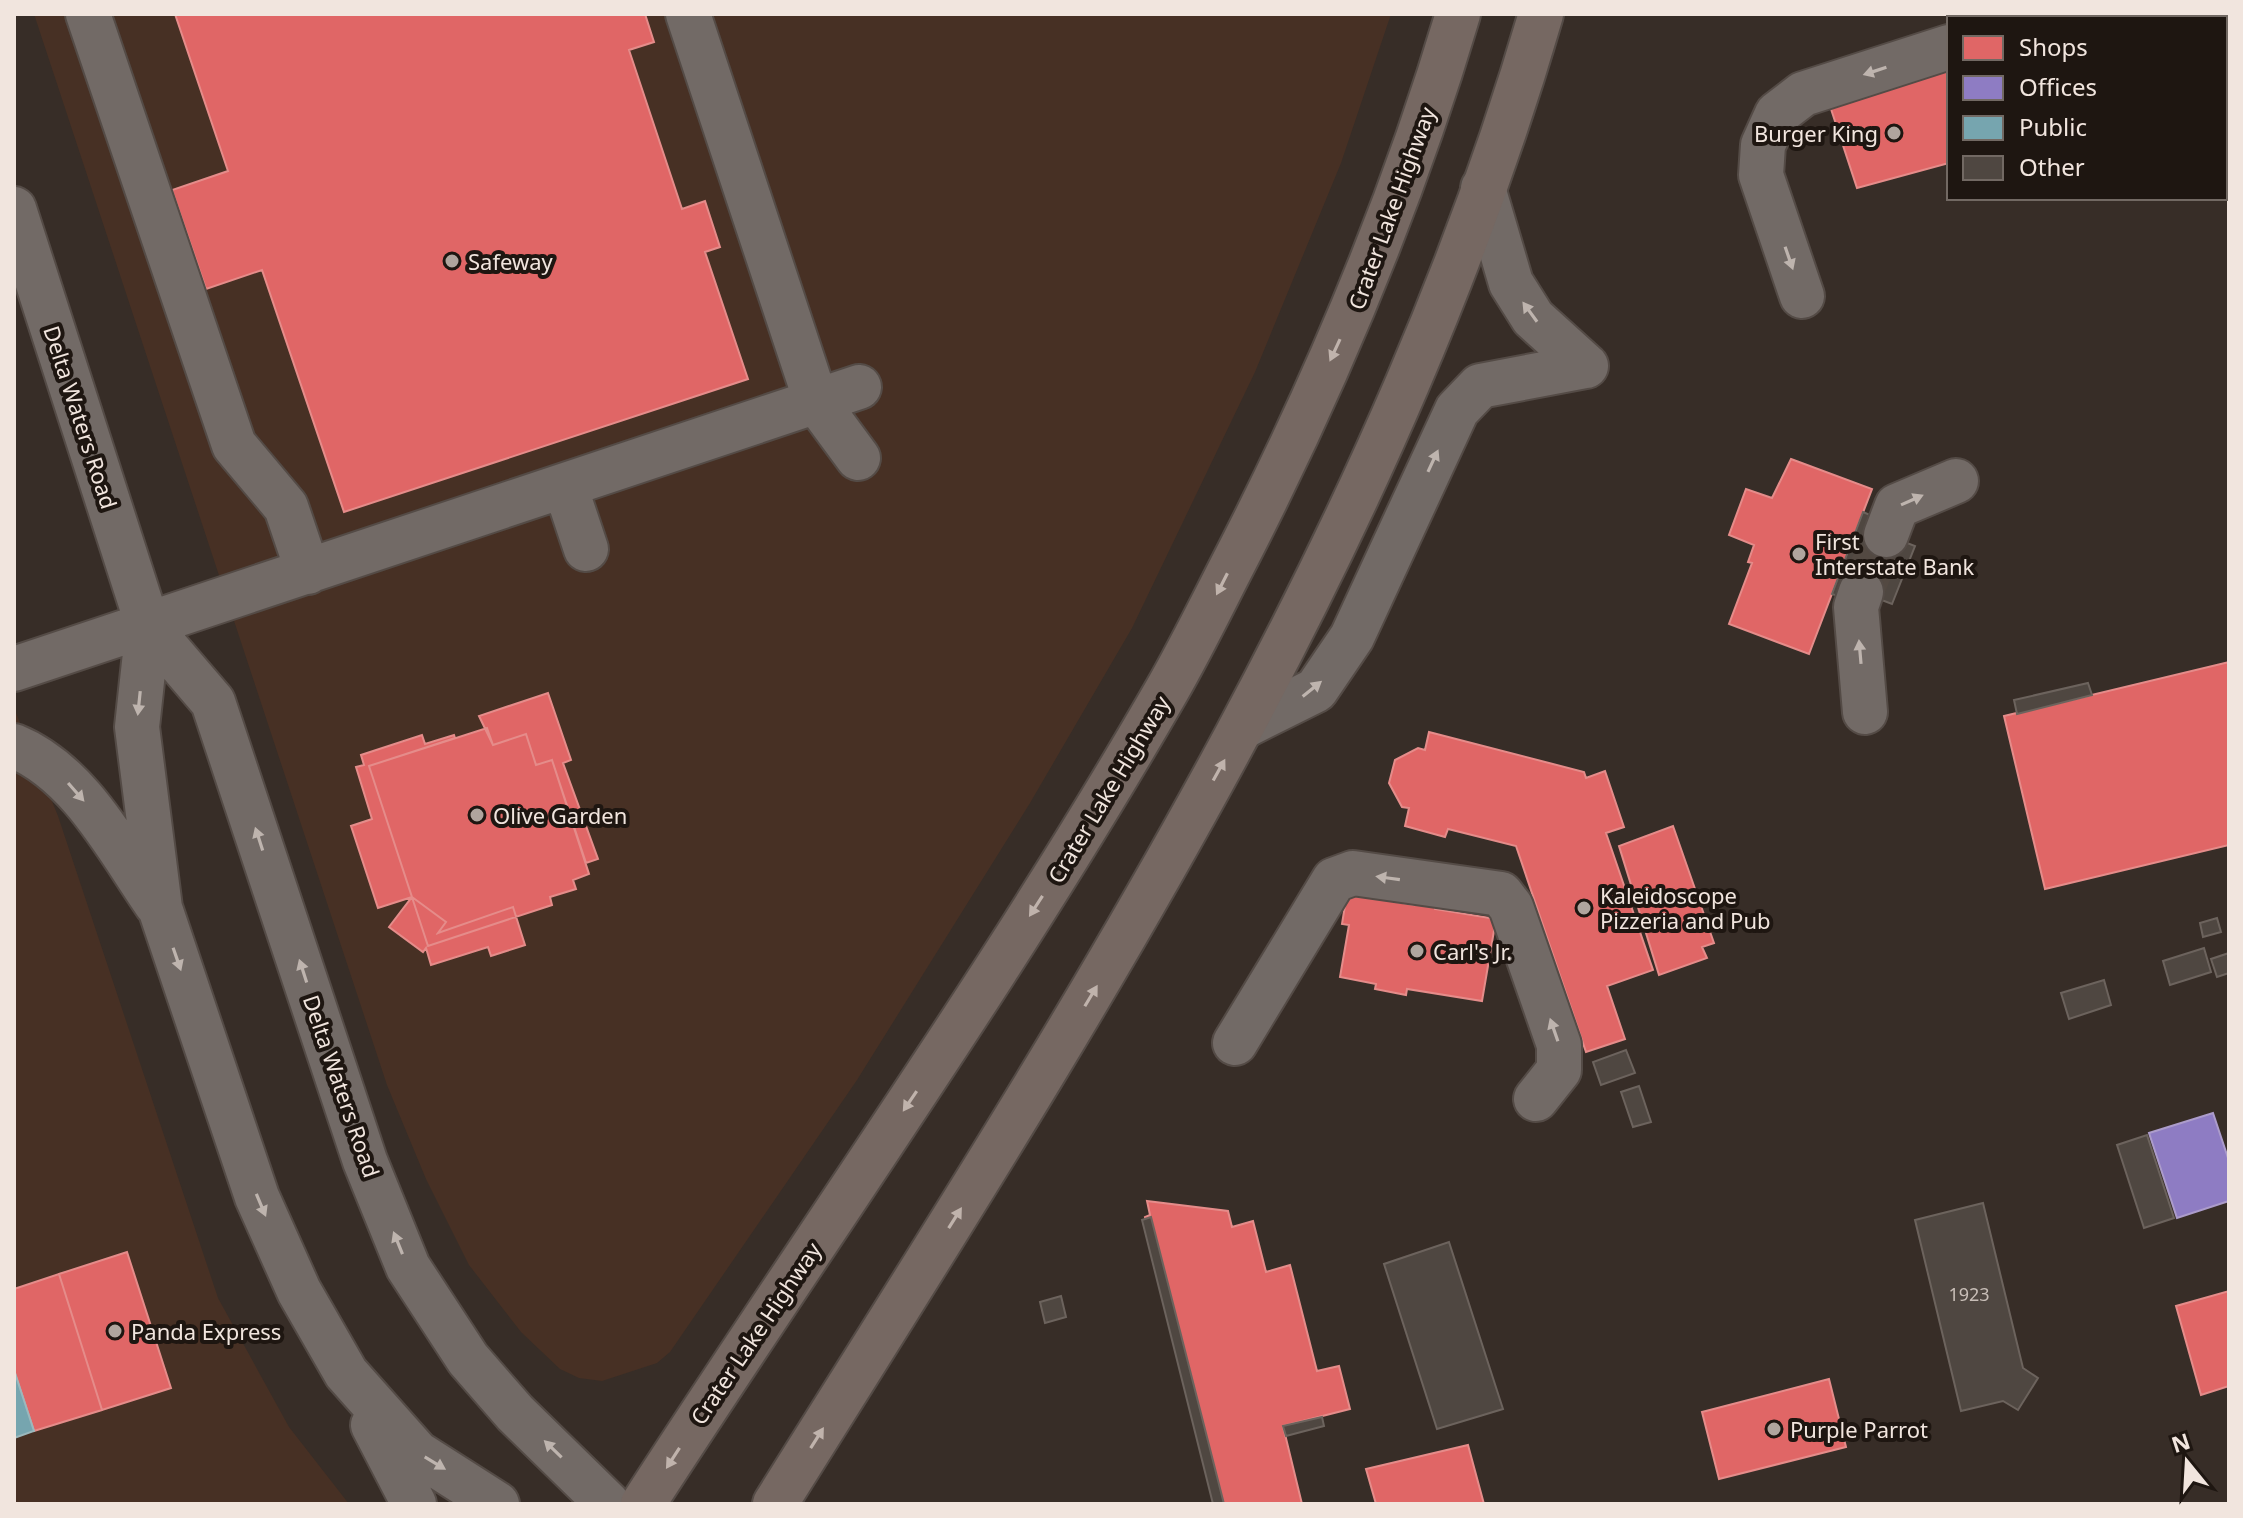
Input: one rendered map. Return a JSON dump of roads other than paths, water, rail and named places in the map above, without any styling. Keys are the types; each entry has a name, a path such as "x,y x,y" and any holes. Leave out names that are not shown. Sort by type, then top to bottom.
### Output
{"main road":[{"name":"Crater Lake Highway","path":"643,1504 953,1036 1065,862 1170,686 1271,491 1360,295 1438,81 1458,14"},
{"path":"775,1504 1103,976 1244,726 1344,526 1429,338 1541,14"}],"street":[{"path":"88,14 234,445 286,507 308,572"},
{"path":"688,14 816,401 858,458"},
{"path":"1802,296 1761,175 1763,145 1777,114 1803,94 1947,48"},
{"path":"1244,726 1316,690 1352,637 1457,410 1480,386 1586,366 1533,318 1511,283 1483,188"},
{"name":"Delta Waters Road","path":"14,209 148,626 213,702 365,1161 408,1267 468,1359 515,1413 608,1504"},
{"path":"14,669 859,387"},
{"path":"1886,535 1897,506 1956,481"},
{"path":"565,486 586,549"},
{"path":"1861,592 1856,607 1865,712"},
{"name":"Delta Waters Road","path":"148,626 137,727 160,908 257,1197 299,1291 346,1373 417,1453 497,1504"},
{"path":"14,746 59,772 160,908"},
{"path":"1235,1043 1334,880 1353,873 1501,894 1511,907 1559,1045 1559,1070 1536,1099"},
{"path":"346,1373 414,1504"}],"tunnel":[{"path":"1861,592 1886,535"}],"place":[{"name":"Burger King","path":"1894,133"},
{"name":"Safeway","path":"452,261"},
{"name":"First Interstate Bank","path":"1799,554"},
{"name":"Olive Garden","path":"477,815"},
{"name":"Kaleidoscope Pizzeria and Pub","path":"1584,908"},
{"name":"Carl's Jr.","path":"1417,951"},
{"name":"Panda Express","path":"115,1331"},
{"name":"Purple Parrot","path":"1774,1429"}]}
